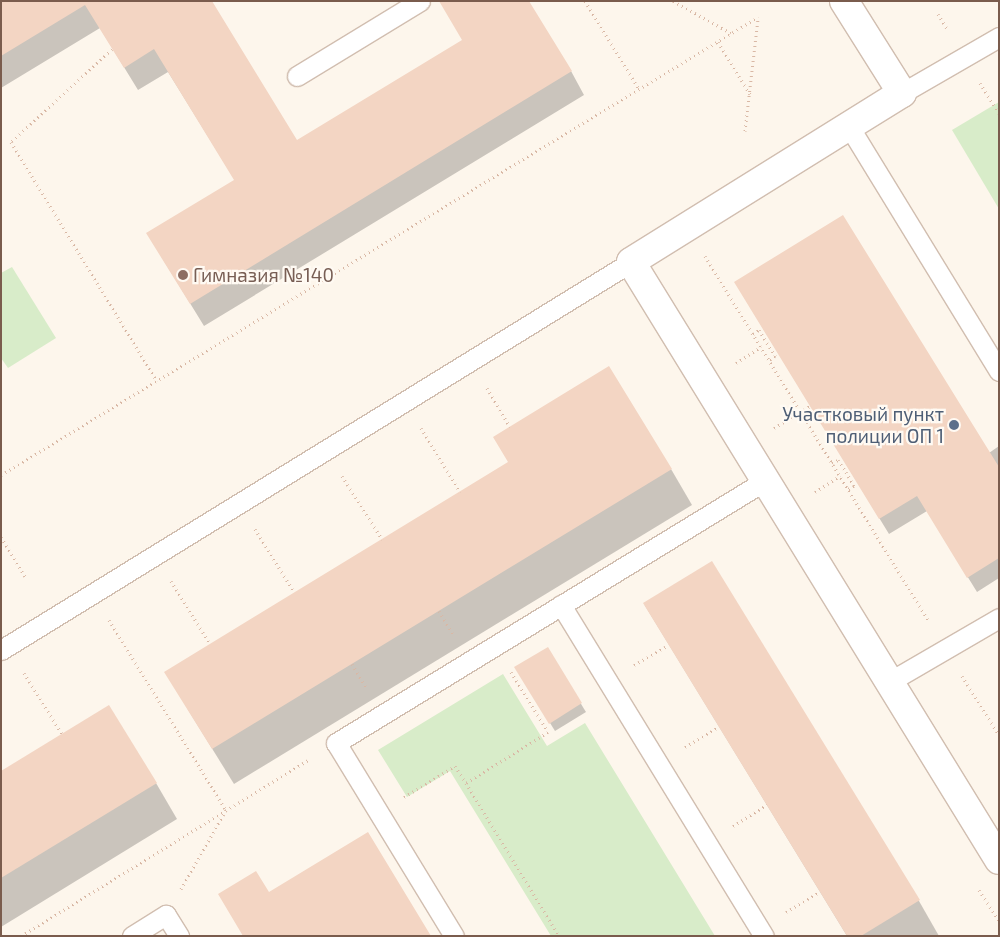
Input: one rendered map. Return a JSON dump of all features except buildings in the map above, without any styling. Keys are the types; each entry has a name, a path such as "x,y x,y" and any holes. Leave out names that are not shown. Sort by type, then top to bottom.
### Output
{"street":[{"path":"844,1 902,94 632,262 999,860"}],"lane":[{"path":"297,76 420,1"},
{"path":"902,94 999,37"},
{"path":"850,128 999,371"},
{"path":"1,650 632,262"},
{"path":"454,936 336,743 766,480"},
{"path":"561,605 764,936"},
{"path":"889,682 999,618"},
{"path":"132,936 166,915 179,936"}],"path":[{"path":"586,1 639,89"},
{"path":"673,1 731,34"},
{"path":"1,476 758,17 745,131"},
{"path":"718,42 750,94"},
{"path":"112,49 11,142 157,381"},
{"path":"704,254 999,735"},
{"path":"753,334 759,330 769,342 775,356 769,360"},
{"path":"486,387 510,427"},
{"path":"800,412 810,406"},
{"path":"421,428 460,492"},
{"path":"832,463 838,460 848,472 854,486 848,490"},
{"path":"342,476 382,539"},
{"path":"255,529 294,592"},
{"path":"1,537 26,578"},
{"path":"171,580 210,644"},
{"path":"94,594 226,810"},
{"path":"628,669 668,645"},
{"path":"466,783 548,732 495,646"},
{"path":"23,670 62,734"},
{"path":"679,751 718,727"},
{"path":"20,936 336,743"},
{"path":"379,812 455,766 559,936"},
{"path":"727,830 767,805"},
{"path":"166,915 226,810"},
{"path":"780,916 819,892"}],"green space":[{"path":"999,102 999,209 952,130"},
{"path":"12,267 56,338 8,368 1,358 1,273"},
{"path":"503,674 547,746 585,723 715,936 551,936 450,771 407,797 378,750"}],"place":[{"name":"Гимназия №140","path":"183,275"},
{"name":"Участковый пункт полиции ОП 1","path":"954,425"}]}
